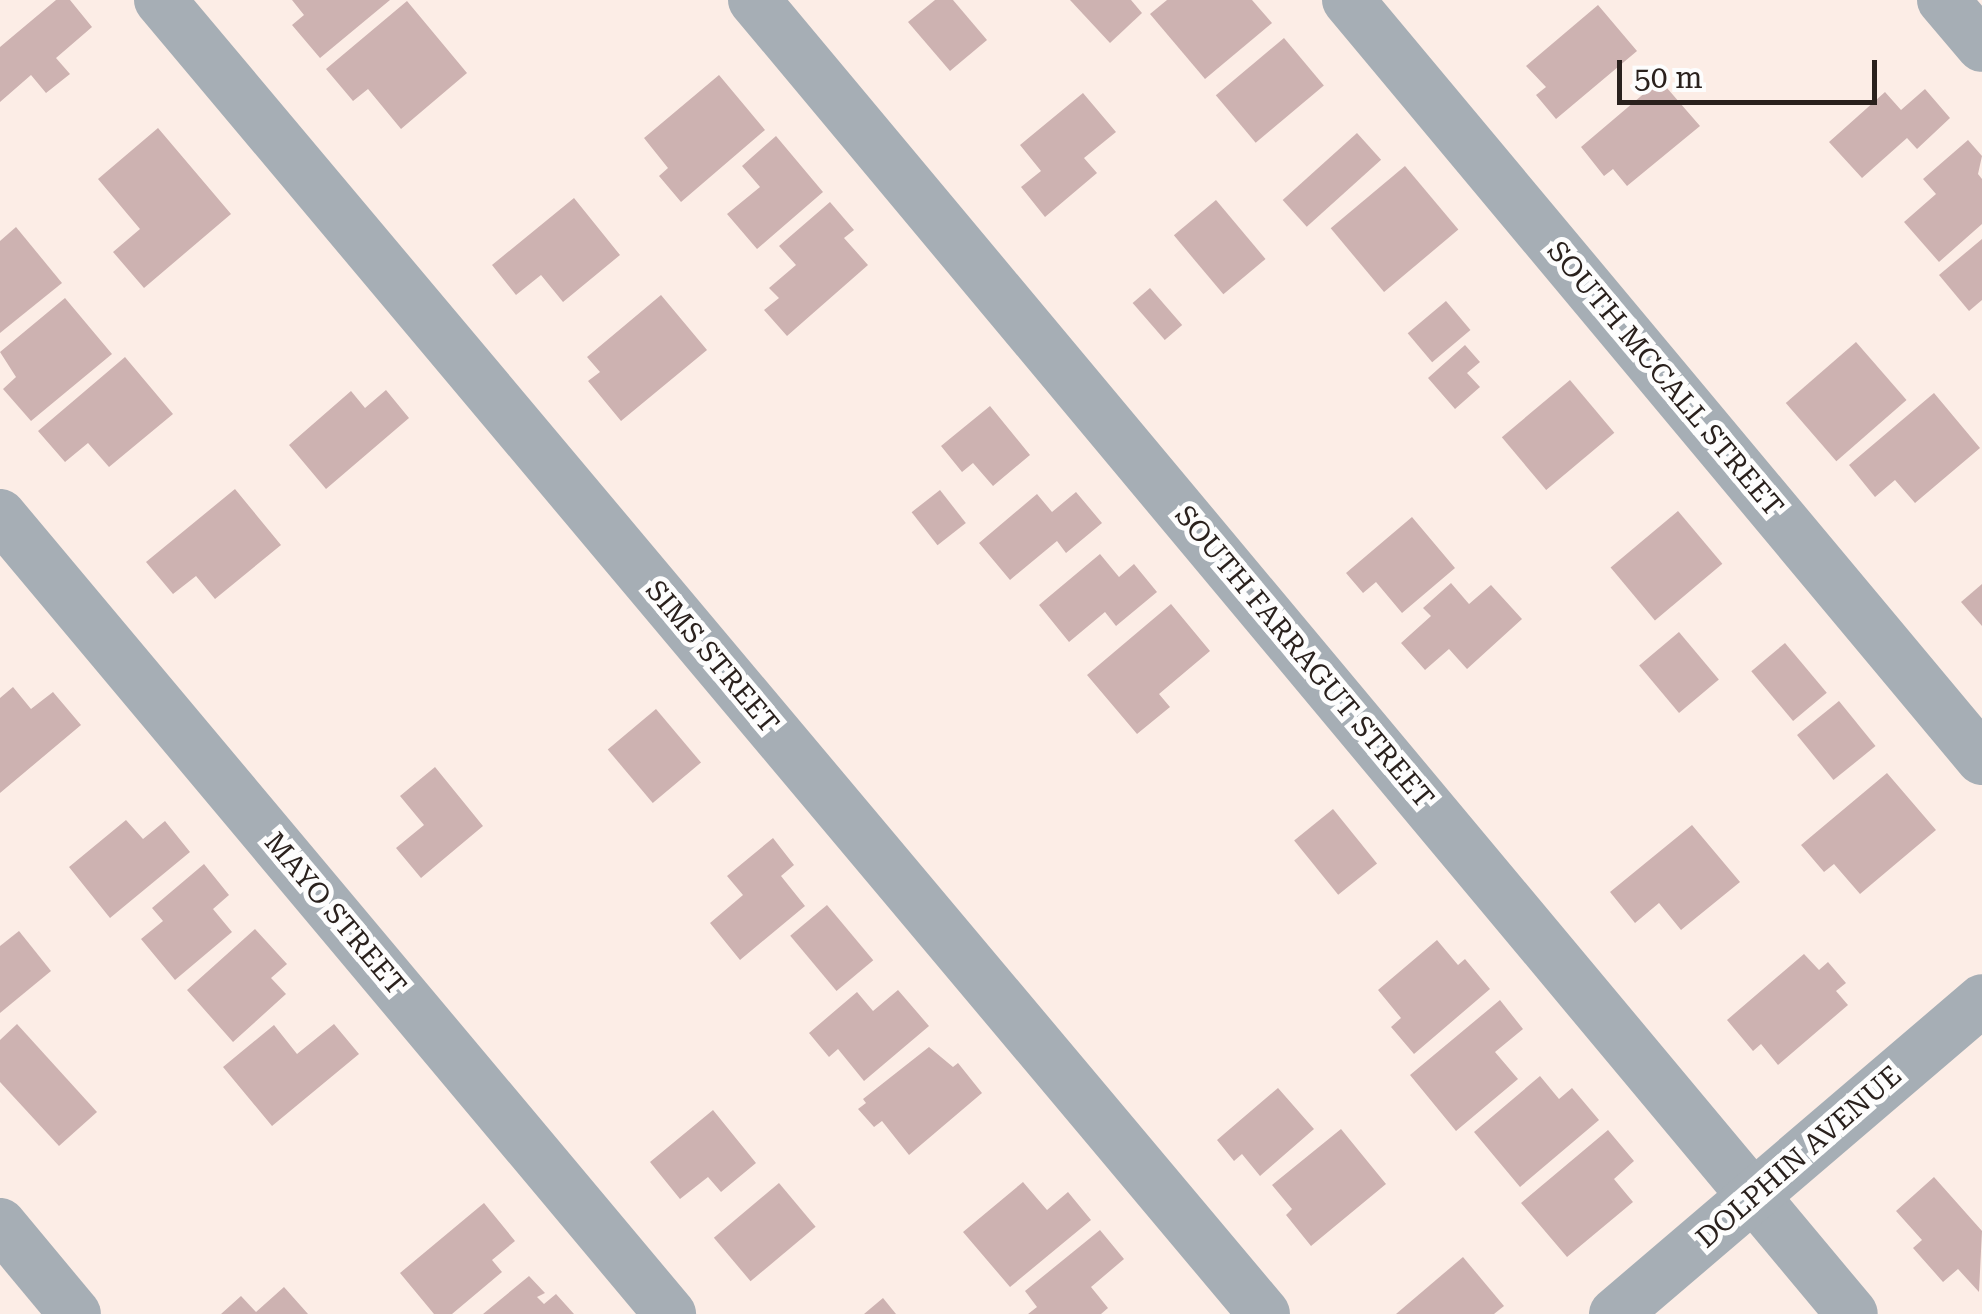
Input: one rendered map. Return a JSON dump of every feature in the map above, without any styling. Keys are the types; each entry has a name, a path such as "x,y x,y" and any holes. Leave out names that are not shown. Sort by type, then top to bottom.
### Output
{"street":[{"name":"SIMS STREET","path":"160,0 1264,1314"},
{"name":"SOUTH FARRAGUT STREET","path":"754,0 1852,1314"},
{"name":"SOUTH MCCALL STREET","path":"1348,0 1982,759"},
{"path":"1943,0 1982,46"},
{"name":"MAYO STREET","path":"0,515 670,1314"},
{"name":"DOLPHIN AVENUE","path":"1616,1314 1982,1000"},
{"path":"0,1224 75,1314"}],"building":[{"path":"56,0 70,0 92,27 56,58 70,74 46,93 31,75 0,102 0,47"},
{"path":"292,0 390,0 320,58 292,25 304,15"},
{"path":"935,0 953,0 987,40 950,71 908,22"},
{"path":"1070,0 1131,0 1142,13 1110,43"},
{"path":"1167,0 1252,0 1272,23 1205,79 1150,14"},
{"path":"407,1 467,73 401,129 368,89 353,101 326,69"},
{"path":"1598,5 1637,51 1556,119 1536,95 1546,87 1526,66"},
{"path":"1284,38 1324,85 1256,143 1216,95"},
{"path":"719,75 765,130 681,202 659,176 668,168 644,138"},
{"path":"1660,80 1700,126 1627,186 1613,169 1604,176 1581,147"},
{"path":"1925,89 1950,118 1917,149 1907,138 1862,178 1829,142 1885,92 1901,110"},
{"path":"1083,93 1116,132 1084,158 1097,173 1045,217 1021,187 1041,171 1020,145"},
{"path":"158,128 231,214 144,288 113,252 140,229 98,179"},
{"path":"1357,133 1381,160 1307,227 1283,200"},
{"path":"776,136 823,192 757,249 727,214 760,187 742,166"},
{"path":"1968,140 1982,156 1978,174 1982,179 1982,224 1939,262 1904,222 1936,194 1923,179"},
{"path":"1405,166 1458,230 1384,292 1331,228"},
{"path":"574,198 620,255 563,302 541,275 516,295 492,265"},
{"path":"1216,200 1265,259 1223,294 1174,235"},
{"path":"830,202 854,230 844,238 868,265 787,336 764,310 779,298 769,288 796,265 779,246"},
{"path":"16,227 62,283 0,333 0,241"},
{"path":"1982,239 1982,300 1969,311 1939,275"},
{"path":"1150,288 1182,325 1165,340 1133,303"},
{"path":"661,295 707,350 621,421 588,381 600,372 587,357"},
{"path":"65,298 112,354 31,421 3,389 16,377 0,352"},
{"path":"1446,301 1470,330 1432,362 1408,333"},
{"path":"1856,342 1907,400 1836,461 1786,403"},
{"path":"1465,345 1480,362 1467,373 1480,387 1455,409 1428,378"},
{"path":"125,357 173,414 109,467 88,443 65,462 38,431"},
{"path":"1570,380 1614,433 1546,490 1502,437"},
{"path":"386,390 409,418 326,489 289,445 351,391 365,408"},
{"path":"1934,393 1980,448 1915,503 1895,480 1875,497 1849,465"},
{"path":"990,406 1030,455 993,486 973,463 962,472 941,446"},
{"path":"235,489 281,545 215,599 196,576 173,594 146,562"},
{"path":"940,490 966,523 937,545 912,512"},
{"path":"1076,492 1102,523 1066,553 1057,541 1010,580 979,543 1037,494 1052,512"},
{"path":"1678,511 1722,564 1655,620 1611,568"},
{"path":"1412,517 1455,568 1402,613 1376,582 1363,593 1346,573"},
{"path":"1100,554 1119,577 1134,564 1157,592 1116,626 1105,612 1069,642 1039,605"},
{"path":"1451,583 1469,604 1491,585 1522,619 1467,669 1449,649 1425,670 1401,643 1431,616 1423,608"},
{"path":"1982,584 1982,626 1961,602"},
{"path":"1171,604 1210,651 1159,694 1170,707 1137,734 1087,675"},
{"path":"1679,632 1719,679 1679,713 1639,665"},
{"path":"1785,643 1827,693 1793,721 1751,671"},
{"path":"13,687 31,709 53,692 81,725 0,793 0,698"},
{"path":"1839,701 1876,746 1834,780 1797,735"},
{"path":"656,709 701,763 653,803 608,749"},
{"path":"435,767 483,826 421,878 396,848 424,825 400,796"},
{"path":"1887,773 1936,830 1860,894 1834,864 1824,872 1801,845"},
{"path":"1333,809 1377,863 1338,895 1294,840"},
{"path":"126,820 143,839 165,821 190,852 110,918 69,867"},
{"path":"1692,825 1740,882 1681,930 1659,903 1635,923 1610,892"},
{"path":"773,838 794,865 781,876 805,906 740,960 710,923 743,895 727,876"},
{"path":"204,864 229,895 213,909 232,932 175,980 141,939 163,921 152,908"},
{"path":"827,905 873,960 837,991 790,936"},
{"path":"255,929 287,964 271,978 286,994 233,1042 187,990"},
{"path":"19,931 51,971 0,1013 0,946"},
{"path":"1437,940 1458,965 1465,959 1490,989 1414,1054 1391,1027 1401,1018 1378,990"},
{"path":"1804,954 1819,970 1828,962 1846,983 1836,991 1848,1005 1778,1065 1761,1044 1753,1051 1727,1020"},
{"path":"898,990 929,1026 864,1081 838,1049 829,1057 809,1033 857,992 873,1011"},
{"path":"1500,1000 1523,1029 1495,1052 1518,1079 1456,1131 1410,1075"},
{"path":"17,1024 97,1112 59,1146 0,1082 0,1040"},
{"path":"334,1024 359,1054 272,1126 223,1067 274,1025 297,1054"},
{"path":"929,1047 953,1067 958,1063 982,1093 909,1155 882,1121 874,1127 858,1109 866,1103 863,1099"},
{"path":"1540,1076 1559,1099 1572,1088 1599,1120 1520,1187 1474,1132"},
{"path":"1278,1088 1314,1129 1260,1176 1242,1154 1234,1161 1217,1140"},
{"path":"713,1110 756,1163 721,1192 708,1177 680,1199 650,1162"},
{"path":"1341,1129 1386,1184 1311,1246 1286,1215 1292,1209 1272,1185"},
{"path":"1608,1130 1634,1161 1614,1179 1633,1202 1567,1257 1521,1203"},
{"path":"1934,1177 1982,1231 1979,1292 1958,1269 1943,1282 1913,1248 1922,1240 1896,1211"},
{"path":"1023,1182 1047,1210 1068,1192 1091,1220 1010,1287 963,1232"},
{"path":"779,1183 816,1227 751,1281 714,1238"},
{"path":"484,1203 515,1241 492,1260 502,1272 452,1314 434,1314 400,1273"},
{"path":"1100,1230 1124,1259 1091,1287 1108,1308 1101,1314 1028,1314 1037,1307 1025,1291"},
{"path":"1463,1257 1504,1306 1494,1314 1396,1314"},
{"path":"529,1276 545,1293 537,1297 544,1304 556,1294 574,1314 483,1314"},
{"path":"284,1287 308,1314 221,1314 241,1296 256,1312"},
{"path":"883,1298 896,1314 864,1314"}]}
